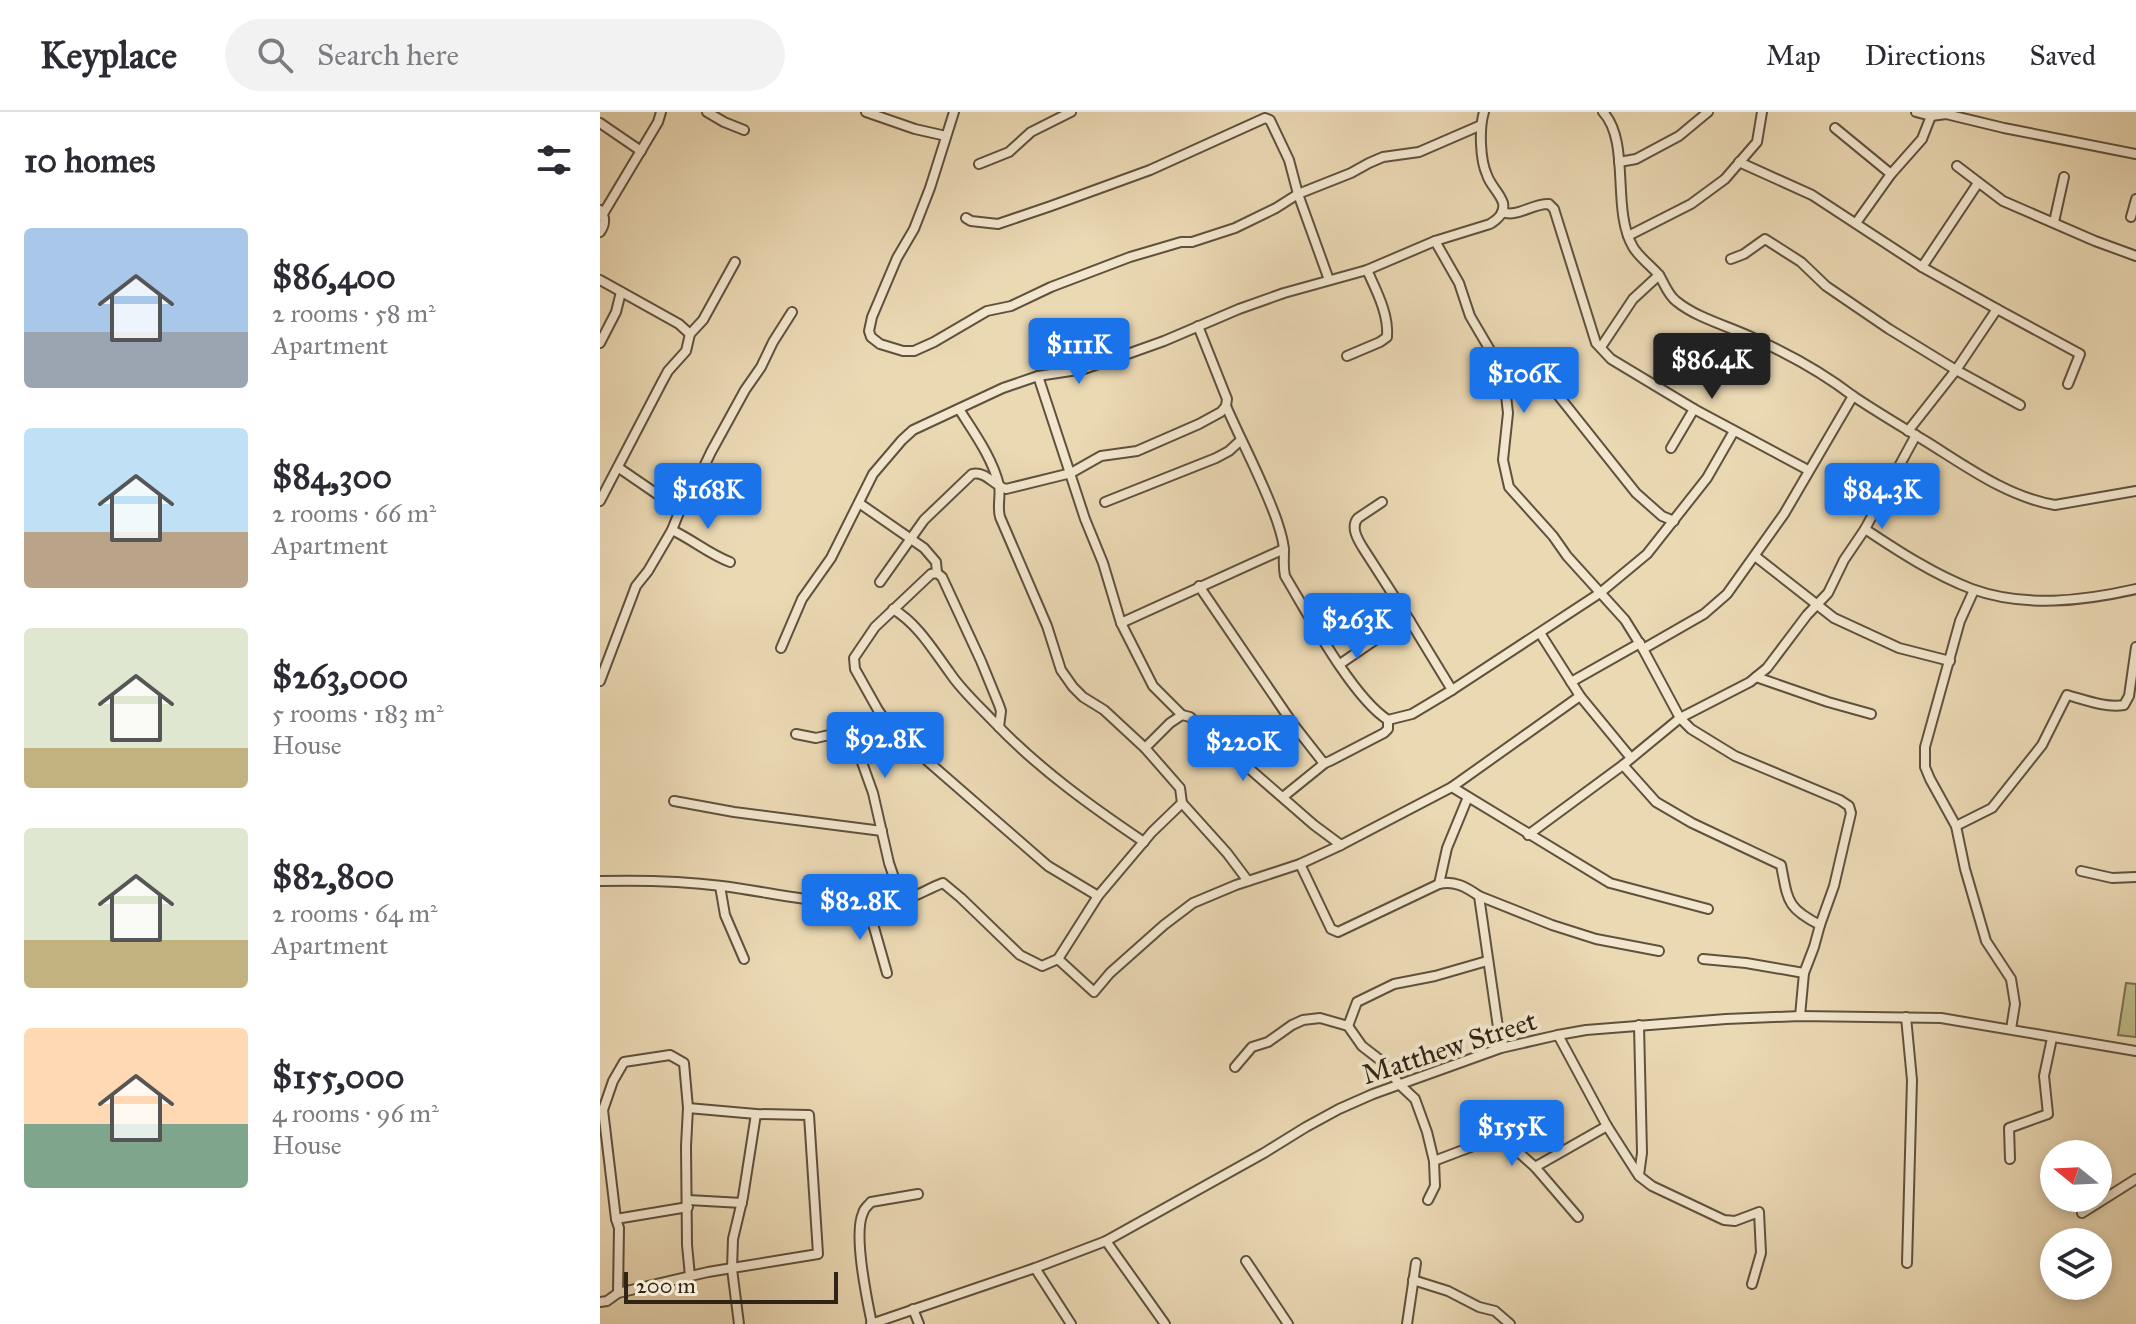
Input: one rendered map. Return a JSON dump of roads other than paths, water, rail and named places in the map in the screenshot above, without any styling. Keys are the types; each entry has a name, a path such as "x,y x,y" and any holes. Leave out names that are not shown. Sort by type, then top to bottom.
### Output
{"street":[{"path":"600,232 604,226 602,212 641,151 661,112"},
{"path":"707,112 744,130"},
{"path":"866,112 946,136"},
{"path":"954,112 940,163 914,229 897,258 872,317 869,331 880,344 903,351 934,342 987,311 1011,306 1130,257 1235,228 1298,194 1383,157 1419,152 1479,126"},
{"path":"979,164 1009,152 1031,132 1071,112"},
{"path":"781,648 802,599 831,558 873,474 913,430 1003,388 1038,376 1084,369 1284,293 1367,270 1498,219 1503,204 1487,177 1483,162 1479,126 1484,112"},
{"path":"1603,112 1615,136 1628,236 1633,249 1659,275 1673,300 1710,321 1780,351 1981,477 2042,503 2071,503 2136,491"},
{"path":"1628,236 1691,204 1725,179 1757,142 1763,112"},
{"path":"1916,112 1931,116 1946,114 2136,154"},
{"path":"1619,162 1636,159 1679,136 1705,113"},
{"path":"1856,223 1891,174 1922,139 1931,116"},
{"path":"966,218 998,224 1025,215 1150,170 1265,118 1270,120 1289,160 1329,280"},
{"path":"600,123 641,151"},
{"path":"1835,128 1891,174"},
{"path":"1739,162 1812,195 1922,267 2080,354 2068,384"},
{"path":"1957,166 2003,201 2136,256"},
{"path":"2054,222 2064,177"},
{"path":"1922,267 1978,183"},
{"path":"2131,217 2136,199"},
{"path":"1502,212 1513,214 1546,203 1554,209 1596,343 1611,359 1694,409 1808,470"},
{"path":"1731,259 1765,239 1801,262 1826,286 1956,370 2020,405"},
{"path":"1435,241 1459,283 1470,316 1504,378 1508,413 1503,460 1509,487 1625,620 1680,718 1691,729 1735,756 1849,806 1851,813 1834,886 1804,973 1800,1016"},
{"path":"600,501 668,371 686,351 690,334 703,320 735,262"},
{"path":"1347,356 1387,337 1388,327 1367,270"},
{"path":"1601,347 1633,299 1659,275"},
{"path":"600,280 679,324 690,334"},
{"path":"600,343 616,312 621,292"},
{"path":"1528,835 1623,765 1680,718 1756,677 1772,662 1828,593 1844,560 1865,529 1912,433 1997,309"},
{"path":"600,681 636,586 672,530 682,505 688,500 745,390 792,312"},
{"path":"880,582 924,520 972,474 982,474 1006,489 1071,473 1101,456 1137,451 1221,412 1227,399 1198,326"},
{"path":"1038,376 1121,623 1153,686 1182,715 1190,717 1341,845"},
{"path":"1546,380 1636,493 1662,516 1674,521"},
{"path":"1571,682 1704,614 1727,594 1784,514 1853,396"},
{"path":"1226,406 1257,467 1258,478 1277,521 1284,549 1282,565 1285,576 1340,664 1373,708 1388,720"},
{"path":"959,409 987,454 1000,487 1000,517 1047,626 1061,670 1083,697 1119,722 1145,748 1180,788 1182,803 1248,881"},
{"path":"1671,448 1694,409"},
{"path":"1388,720 1412,714 1452,690 1600,593 1647,554 1707,478 1734,431"},
{"path":"1105,502 1216,458 1241,440"},
{"path":"619,468 670,503 682,505"},
{"path":"1382,502 1355,522 1357,536 1452,690"},
{"path":"859,503 924,548 936,562 937,573 946,585 999,705 999,727"},
{"path":"1865,529 1909,557 1974,590 2027,600 2064,601 2103,597 2136,589"},
{"path":"672,530 698,543 710,554 730,562"},
{"path":"1121,623 1284,549"},
{"path":"1755,556 1834,618 1899,648 1950,661"},
{"path":"937,573 931,574 875,627 854,658 855,669 893,731 1048,866 1098,896"},
{"path":"1199,586 1293,724 1325,763"},
{"path":"1974,590 1960,621 1925,747 1925,767 1956,826 1986,941 2011,979 2015,1004 2011,1029"},
{"path":"893,609 903,615 936,651 950,675 1032,759 1102,814 1144,842"},
{"path":"1340,664 1403,621 1410,621"},
{"path":"1540,633 1580,696 1631,758"},
{"path":"1956,826 1992,808 2042,745 2067,695 2092,702 2124,705 2129,696 2136,647"},
{"path":"1756,677 1871,714"},
{"path":"1058,959 1094,992 1110,973 1193,903 1300,864 1452,787 1580,696"},
{"path":"1145,748 1182,715"},
{"path":"1283,797 1325,763 1384,733 1388,729 1388,720"},
{"path":"796,734 816,738 829,735 859,754 873,793 889,863 902,901"},
{"path":"1623,765 1656,802 1692,823 1781,865 1787,894 1795,911 1820,925"},
{"path":"1452,787 1610,883 1708,909"},
{"path":"1439,884 1447,848 1468,797"},
{"path":"674,801 882,831"},
{"path":"600,881 679,881 867,903 902,901 943,883 984,918 1020,955 1042,966 1058,959 1098,896 1152,832 1182,803"},
{"path":"1300,864 1331,929 1338,932 1449,881 1552,925 1596,939 1659,951"},
{"path":"2081,871 2112,878 2136,877"},
{"path":"720,886 725,915 744,959"},
{"path":"1479,896 1501,1048"},
{"path":"867,903 887,973"},
{"path":"1703,959 1804,973"},
{"path":"1348,1026 1357,1002 1394,984 1487,961"},
{"path":"1906,1017 1912,1080 1907,1263"},
{"name":"Matthew Street","path":"872,1324 1106,1241 1339,1109 1501,1048 1558,1035 1726,1019 1906,1017 1941,1018 2136,1051"},
{"path":"1235,1067 1252,1047 1268,1042 1303,1020 1320,1018 1348,1026 1362,1046 1384,1063 1415,1099 1434,1161 1435,1186 1428,1200"},
{"path":"1639,1025 1642,1153 1639,1176"},
{"path":"1558,1035 1607,1126 1639,1176 1652,1186 1724,1220 1735,1221 1759,1212 1761,1253 1752,1284"},
{"path":"2010,1159 2009,1128 2048,1114 2044,1076 2052,1038"},
{"path":"618,1293 619,1228 601,1110 624,1062 670,1055 684,1063 688,1108 687,1245 690,1276"},
{"path":"600,1302 618,1293 690,1276 818,1254 809,1115 688,1108"},
{"path":"739,1324 732,1269 733,1239 756,1114"},
{"path":"1535,1167 1607,1126"},
{"path":"1434,1161 1484,1142 1507,1142 1535,1167 1578,1217"},
{"path":"2082,1213 2136,1179"},
{"path":"600,1184 612,1183"},
{"path":"872,1324 860,1246 862,1213 871,1202 918,1194"},
{"path":"616,1219 688,1203 742,1203"},
{"path":"1106,1241 1165,1324"},
{"path":"1246,1261 1288,1324"},
{"path":"1407,1324 1416,1263"},
{"path":"1035,1268 1071,1324"},
{"path":"1413,1280 1495,1311 1510,1324"},
{"path":"913,1309 919,1324"}]}
